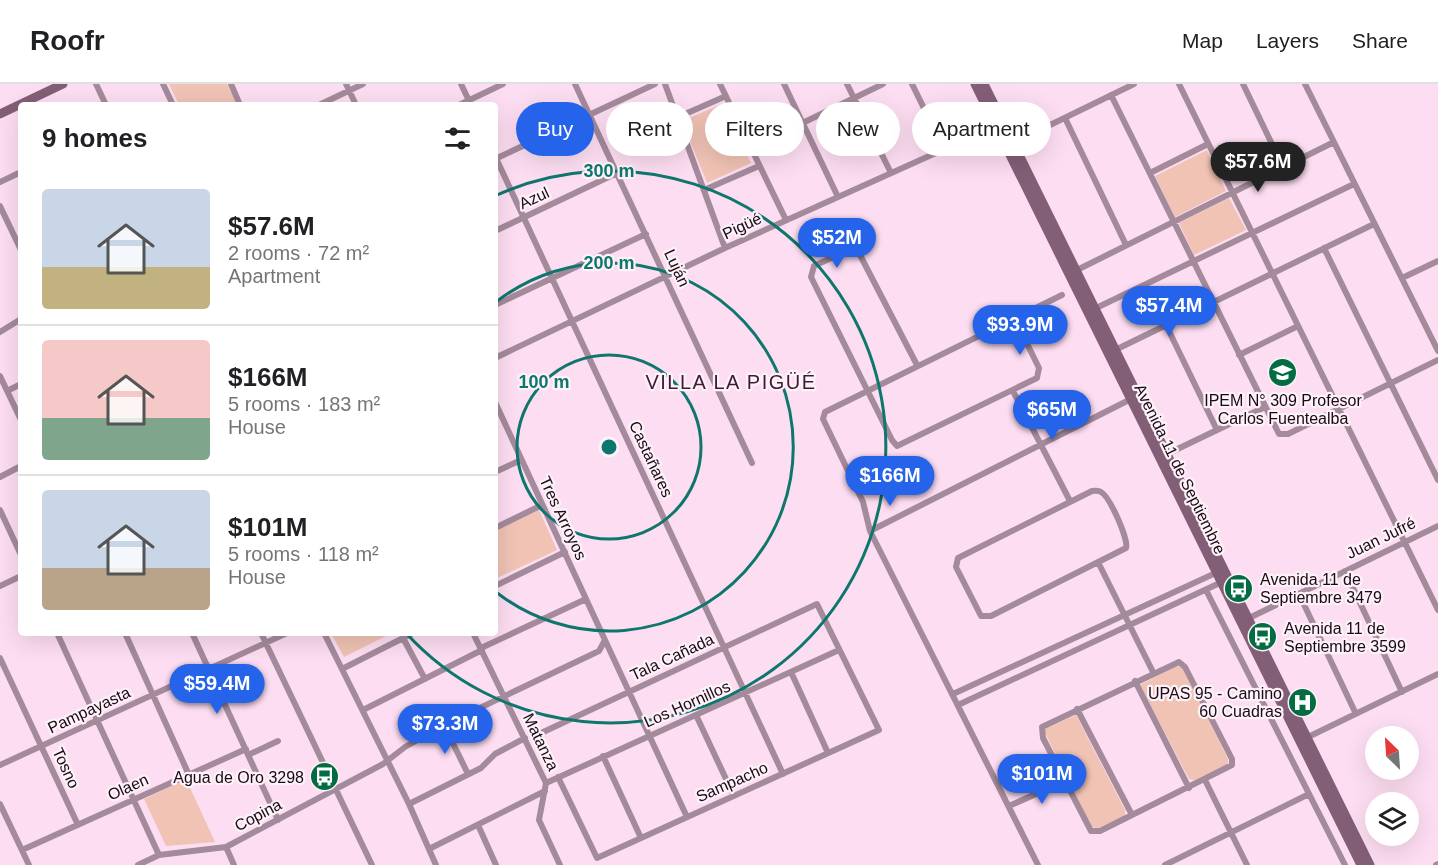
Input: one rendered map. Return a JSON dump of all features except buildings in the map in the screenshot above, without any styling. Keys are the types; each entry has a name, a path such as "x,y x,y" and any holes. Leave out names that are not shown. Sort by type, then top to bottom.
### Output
{"main road":[{"path":"30,102 63,84"},
{"name":"Avenida 11 de Septiembre","path":"975,84 985,102"},
{"name":"Avenida 11 de Septiembre","path":"984,84 990,102"},
{"path":"0,114 18,107"},
{"name":"Avenida 11 de Septiembre","path":"1014,156 1303,740 1361,865"},
{"name":"Avenida 11 de Septiembre","path":"1110,352 1129,400 1162,457"},
{"name":"Avenida 11 de Septiembre","path":"1303,740 1370,865"}],"street":[{"path":"96,84 105,102"},
{"path":"163,84 172,102"},
{"path":"231,84 239,102"},
{"path":"324,102 347,87 363,84"},
{"path":"461,84 470,102"},
{"path":"472,102 503,84"},
{"name":"Luján","path":"575,84 584,102"},
{"path":"594,113 656,84"},
{"path":"665,84 671,102"},
{"path":"720,84 729,102"},
{"path":"784,84 793,102"},
{"path":"847,84 891,173"},
{"path":"804,123 883,84"},
{"path":"912,84 921,102"},
{"path":"1051,125 1134,84"},
{"path":"1179,84 1438,610"},
{"path":"1243,84 1283,167"},
{"path":"1305,84 1332,143 1438,351"},
{"path":"347,87 354,102"},
{"path":"1111,95 1264,407 1277,431 1283,436 1438,360"},
{"path":"693,111 726,96"},
{"path":"1065,118 1126,246"},
{"name":"Luján","path":"594,124 752,463"},
{"path":"804,125 838,197"},
{"path":"1071,273 1332,143"},
{"path":"1150,173 1208,144"},
{"path":"498,157 516,148"},
{"path":"691,156 725,248"},
{"path":"755,156 786,220"},
{"name":"Pigüé","path":"498,357 725,248 929,156"},
{"name":"Castañares","path":"498,164 783,774"},
{"path":"704,190 759,166"},
{"path":"0,182 18,173"},
{"name":"Azul","path":"498,230 617,173"},
{"path":"1090,311 1354,184"},
{"path":"0,206 18,243"},
{"path":"1110,352 1374,224"},
{"path":"498,304 646,234"},
{"path":"1324,248 1438,480"},
{"path":"917,365 859,253 848,250 814,266 812,277 897,446 1037,378 1040,372 1014,317"},
{"path":"1402,278 1438,261"},
{"path":"1038,865 870,531 863,502 823,416 867,390 1062,295"},
{"path":"0,332 18,321"},
{"path":"1166,325 1217,430"},
{"path":"1239,355 1298,326"},
{"path":"0,376 18,414"},
{"path":"7,391 18,386"},
{"path":"1013,391 1070,501"},
{"path":"870,531 1129,400"},
{"path":"1162,457 1264,407"},
{"name":"Tres Arroyos","path":"498,416 565,552 604,642 687,817"},
{"path":"498,471 521,460"},
{"path":"0,477 18,468"},
{"path":"1092,491 1102,493 1127,540 1123,551 986,617 979,613 956,567 956,560 960,555 1070,501 1092,491"},
{"path":"498,527 542,505"},
{"path":"0,510 18,549"},
{"name":"Juan Jufré","path":"1244,621 1438,526"},
{"path":"498,585 565,552"},
{"path":"1099,564 1153,672"},
{"path":"1345,571 1402,692"},
{"path":"0,586 18,577"},
{"path":"953,694 1125,616 1221,577"},
{"path":"958,705 1206,590 1221,577"},
{"path":"1206,590 1345,865"},
{"path":"1299,594 1356,714"},
{"path":"363,710 586,598"},
{"name":"Tala Cañada","path":"539,734 817,603 839,650"},
{"path":"58,636 159,855"},
{"path":"125,636 189,775"},
{"path":"193,636 278,820"},
{"path":"262,636 372,865"},
{"name":"Pampayasta","path":"0,765 281,636"},
{"path":"326,636 409,804 436,865"},
{"path":"342,669 407,636"},
{"name":"Matanza","path":"474,636 546,783 539,820 560,865"},
{"path":"403,638 424,679"},
{"name":"Copina","path":"138,865 159,855 226,848 388,761 405,747 444,725 599,651 604,642"},
{"name":"Los Hornillos","path":"546,783 839,650"},
{"name":"Sampacho","path":"558,777 597,858 783,774 879,730 839,650"},
{"name":"Tosno","path":"0,658 78,825"},
{"path":"1175,663 1183,664 1232,759 1229,768 1100,831 1091,831 1041,730 1044,724 1153,672 1175,663"},
{"path":"791,672 828,753"},
{"path":"1303,740 1438,674"},
{"path":"1135,681 1189,788"},
{"path":"1077,709 1132,814"},
{"path":"696,715 734,796"},
{"path":"444,725 468,774"},
{"path":"409,804 481,768 495,754 525,738"},
{"name":"Olaen","path":"22,850 189,775 278,741"},
{"path":"603,756 641,838"},
{"path":"1205,780 1247,865"},
{"path":"1009,806 1065,781"},
{"path":"429,849 546,791"},
{"path":"1165,865 1309,794"},
{"path":"0,804 29,865"},
{"path":"478,825 496,865"},
{"path":"226,848 234,865"}],"shaded area":[{"path":"169,84 227,84 236,102 178,102"},
{"path":"705,111 705,156 748,156 751,163 707,183 693,148 693,116"},
{"path":"1207,150 1226,191 1175,217 1155,176"},
{"path":"1229,198 1246,230 1194,255 1179,223"},
{"path":"539,510 557,550 498,578 498,530"},
{"path":"333,636 386,636 344,657"},
{"path":"1177,666 1183,668 1228,759 1228,764 1194,780 1189,779 1140,685"},
{"path":"1076,715 1125,810 1125,816 1098,828 1092,827 1045,733 1045,729"},
{"path":"186,779 215,842 166,846 144,799"}],"place":[{"name":"IPEM N° 309 Profesor Carlos Fuentealba","path":"1283,372"},
{"name":"Avenida 11 de Septiembre 3479","path":"1239,588"},
{"name":"Avenida 11 de Septiembre 3599","path":"1263,637"},
{"name":"UPAS 95 - Camino 60 Cuadras","path":"1303,702"},
{"name":"Agua de Oro 3298","path":"325,777"}],"district":[{"name":"VILLA LA PIGÜÉ","path":"731,382"}]}
